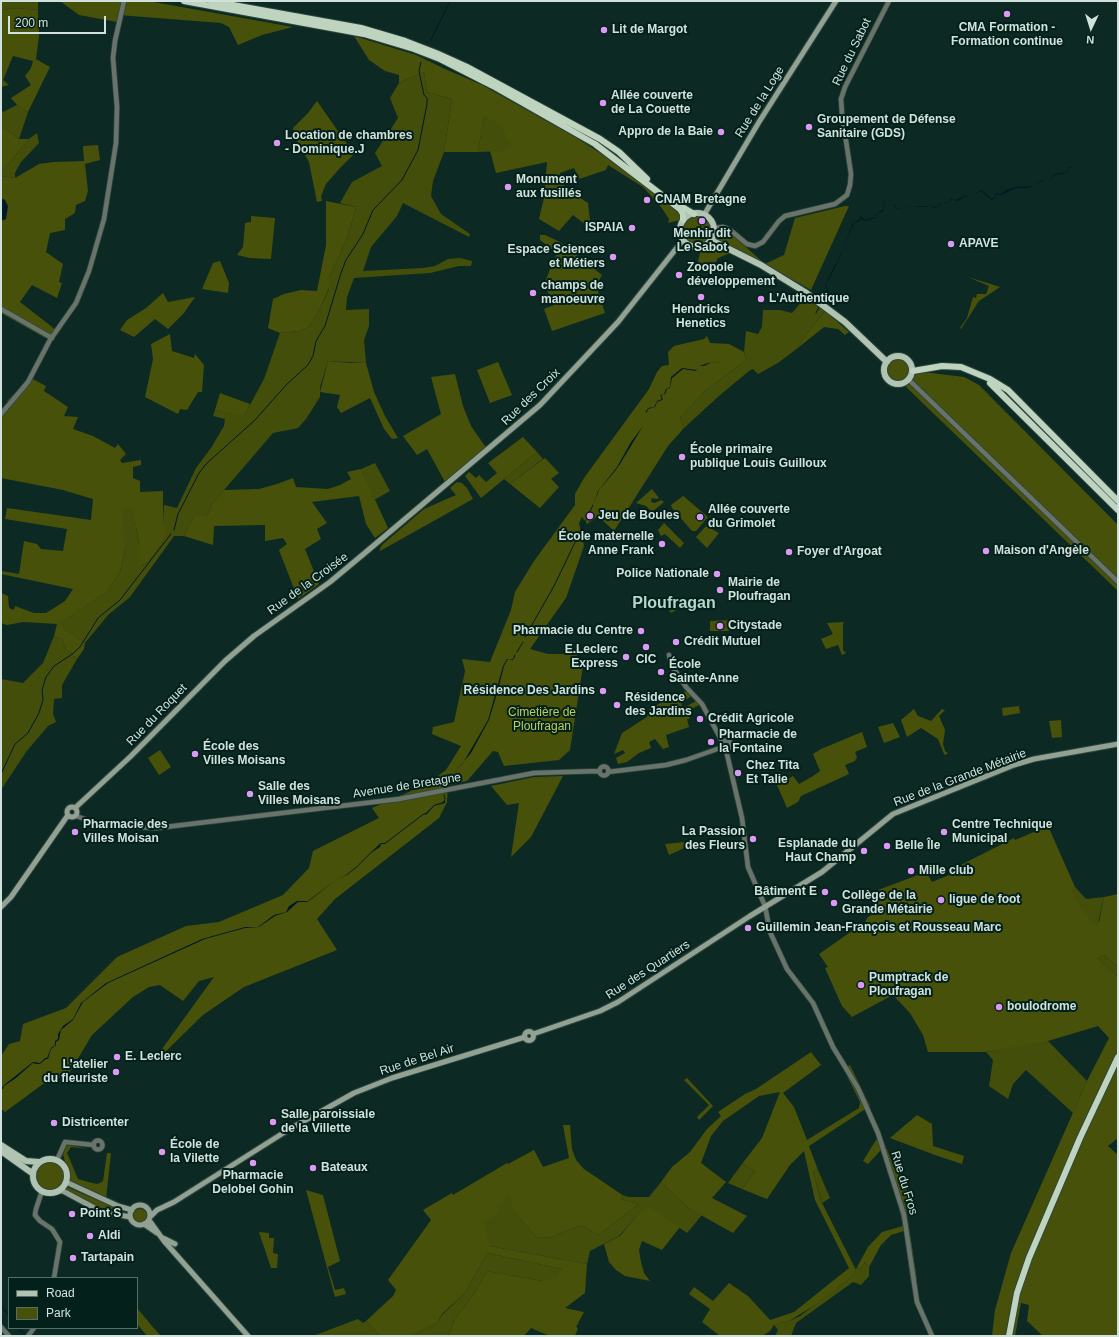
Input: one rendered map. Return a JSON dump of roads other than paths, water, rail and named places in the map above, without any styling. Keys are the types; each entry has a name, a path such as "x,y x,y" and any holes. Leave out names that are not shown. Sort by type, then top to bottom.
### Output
{"highway":[{"path":"184,1 358,32 414,49 440,59 493,86 596,144 680,209 683,214 683,220"},
{"path":"211,1 361,28 406,41 468,67 611,146 664,193 687,211 694,214"},
{"path":"913,371 954,366 971,370 1008,390 1118,501"},
{"path":"982,375 1118,510"},
{"path":"1009,1336 1017,1293 1029,1258 1080,1138 1118,1058"}],"main road":[{"name":"Rue de la Loge","path":"706,212 759,122 836,1"},
{"path":"706,212 714,228 711,240 702,247 687,244 683,240 680,231 683,220 694,214 706,212"},
{"name":"Rue des Croix","path":"373,547 503,438 547,398 618,322 683,240"},
{"path":"711,240 761,265 805,292 845,322 887,362"},
{"path":"894,357 903,357 910,363 913,371 909,380 901,384 890,382 884,373 887,362 894,357"},
{"name":"Rue de la Croisée","path":"254,636 330,582 373,547"},
{"name":"Rue du Roquet","path":"75,808 131,756 203,681 254,636"},
{"name":"Rue de la Grande Métairie","path":"765,906 822,872 893,814 1014,765 1118,744"},
{"path":"1,907 11,897 68,815 68,809 75,808 77,811 76,816 72,818 68,815"},
{"name":"Rue des Quartiers","path":"525,1037 530,1041 534,1038 534,1034 600,1011 618,1002 765,906"},
{"name":"Rue de Bel Air","path":"157,1210 174,1202 319,1112 377,1083 525,1037"},
{"path":"1,1145 26,1161 39,1162 48,1158 62,1163 67,1172 66,1182 58,1191"},
{"path":"1,1151 32,1173"},
{"path":"39,1162 32,1173 34,1184 42,1191 53,1193 63,1191 100,1212 130,1217 134,1223 144,1224 175,1244"},
{"path":"66,1182 102,1200 127,1210 132,1210 140,1205 148,1209 157,1210"},
{"path":"148,1209 149,1219 159,1235 248,1336"},
{"path":"130,1217 132,1210"},
{"path":"144,1224 157,1210"}],"street":[{"path":"1,414 28,382 51,339 76,303 84,285 104,219 114,158 118,118 114,74 114,47 124,1"},
{"name":"Rue du Sabot","path":"714,228 722,227 729,229 747,244 755,246 763,242 779,221 785,216 835,204 847,195 851,174 841,99 845,87 889,1"},
{"path":"1,310 51,339"},
{"path":"909,380 1118,582"},
{"name":"Rue du Fros","path":"669,655 672,666 686,687 702,704 724,747 742,818 748,867 765,906 770,932 778,951 787,969 813,1002 833,1047 845,1064 858,1088 878,1133 898,1190 904,1215 917,1302 932,1336"},
{"name":"Avenue de Bretagne","path":"76,816 96,823 157,828 399,799 534,773 600,771 601,768 605,767 607,768 608,772 641,769 679,762 724,747"},
{"path":"57,1160 65,1142 94,1145"},
{"path":"42,1191 36,1209 36,1215 40,1221 52,1229 60,1242 54,1277"},
{"path":"1,1326 9,1336"}],"water":[{"path":"1068,167 1073,167 1068,168 1068,172 1066,173 1055,175 1051,179 1044,180 1034,186 1042,180 1050,179 1055,174 1067,172"},
{"path":"1034,186 1016,188 1001,195 996,194 996,197 992,200 981,191 972,196 981,190 992,199 995,197 996,193 1001,194 1006,190 1017,187"},
{"path":"964,196 972,196 963,197 957,201 952,199 950,201 951,198 956,200"},
{"path":"1,198 5,200 8,206 6,219 1,221"},
{"path":"885,199 887,205 885,200 883,212 878,213 875,218 866,221 861,217 860,221 854,223 841,255 826,284 828,291 826,292 827,289 825,285 843,250 853,223 859,220 861,216 865,220 875,217 877,213 883,210"},
{"path":"948,202 941,203 938,207 935,208 932,206 937,207 940,203"},
{"path":"727,361 710,363 700,366 708,363"},
{"path":"682,368 697,370 683,369 672,378 670,388 667,389 665,394 661,395 663,399 657,402 655,407 648,409 645,413 648,408 654,407 657,401 662,399 660,395 664,394 666,389 670,387 671,377"},
{"path":"643,426 620,464 599,490 593,505 598,491 617,467 631,442"},
{"path":"508,659 504,666 489,720 471,753 464,761 488,720 503,666"},
{"path":"445,799 445,803 434,806 427,814 423,815 385,844 381,844 380,847 372,852 356,868 347,875 337,879 346,875 356,867 381,843 385,843 423,814 426,813 434,805 443,802"},
{"path":"337,879 309,901 298,902 287,912 275,916 259,927 245,928 205,939 108,983 83,1002 73,1020 61,1030 59,1040 56,1042 56,1045 51,1049 48,1059 40,1064 33,1063 4,1086 3,1089 1,1089 4,1085 33,1062 40,1063 47,1058 51,1048 55,1045 55,1041 58,1039 58,1034 63,1026 73,1019 81,1003 106,983 202,939 245,927 258,927 274,915 286,912 289,906 297,901 308,901"}],"waterway":[{"path":"431,40 450,1"},
{"path":"174,530 178,514 199,473 206,464 255,420 287,384 308,365 313,356 316,341 325,326 346,260 363,234 373,210 402,180 418,150 427,104 427,98 424,95 419,71 421,62"},
{"path":"822,301 827,293"},
{"path":"816,313 819,307"},
{"path":"525,637 554,586 593,505"},
{"path":"1,774 15,744 28,733 39,713 43,700 42,690 46,677 54,666 80,647 98,618 120,600 171,534"},
{"path":"517,652 523,642"},
{"path":"444,795 445,799"},
{"path":"1,1306 8,1314"},
{"path":"18,1329 26,1335"}],"place":[{"name":"CMA Formation - Formation continue","path":"1007,14"},
{"name":"Lit de Margot","path":"604,30"},
{"name":"Allée couverte de La Couette","path":"603,103"},
{"name":"Groupement de Défense Sanitaire (GDS)","path":"809,127"},
{"name":"Appro de la Baie","path":"721,132"},
{"name":"Location de chambres - Dominique.J","path":"277,143"},
{"name":"Monument aux fusillés","path":"508,187"},
{"name":"CNAM Bretagne","path":"647,200"},
{"name":"Menhir dit Le Sabot","path":"702,221"},
{"name":"ISPAIA","path":"632,228"},
{"name":"APAVE","path":"951,244"},
{"name":"Espace Sciences et Métiers","path":"613,257"},
{"name":"Zoopole développement","path":"679,275"},
{"name":"champs de manoeuvre","path":"533,293"},
{"name":"Hendricks Henetics","path":"701,297"},
{"name":"L'Authentique","path":"761,299"},
{"name":"École primaire publique Louis Guilloux","path":"682,457"},
{"name":"Jeu de Boules","path":"590,516"},
{"name":"Allée couverte du Grimolet","path":"700,517"},
{"name":"École maternelle Anne Frank","path":"662,544"},
{"name":"Maison d'Angèle","path":"986,551"},
{"name":"Foyer d'Argoat","path":"789,552"},
{"name":"Police Nationale","path":"717,574"},
{"name":"Mairie de Ploufragan","path":"720,590"},
{"name":"Citystade","path":"720,626"},
{"name":"Pharmacie du Centre","path":"641,631"},
{"name":"Crédit Mutuel","path":"676,642"},
{"name":"CIC","path":"646,647"},
{"name":"E.Leclerc Express","path":"626,657"},
{"name":"École Sainte-Anne","path":"661,672"},
{"name":"Résidence Des Jardins","path":"603,691"},
{"name":"Résidence des Jardins","path":"617,705"},
{"name":"Crédit Agricole","path":"700,719"},
{"name":"Pharmacie de la Fontaine","path":"711,742"},
{"name":"École des Villes Moisans","path":"195,754"},
{"name":"Chez Tita Et Talie","path":"738,773"},
{"name":"Salle des Villes Moisans","path":"250,794"},
{"name":"Pharmacie des Villes Moisan","path":"75,832"},
{"name":"Centre Technique Municipal","path":"944,832"},
{"name":"La Passion des Fleurs","path":"753,839"},
{"name":"Belle Île","path":"887,846"},
{"name":"Esplanade du Haut Champ","path":"864,851"},
{"name":"Mille club","path":"911,871"},
{"name":"Bâtiment E","path":"825,892"},
{"name":"ligue de foot","path":"941,900"},
{"name":"Collège de la Grande Métairie","path":"834,903"},
{"name":"Guillemin Jean-François et Rousseau Marc","path":"748,928"},
{"name":"Pumptrack de Ploufragan","path":"861,985"},
{"name":"boulodrome","path":"999,1007"},
{"name":"E. Leclerc","path":"117,1057"},
{"name":"L'atelier du fleuriste","path":"116,1072"},
{"name":"Salle paroissiale de la Villette","path":"273,1122"},
{"name":"Districenter","path":"54,1123"},
{"name":"École de la Vilette","path":"162,1152"},
{"name":"Pharmacie Delobel Gohin","path":"253,1163"},
{"name":"Bateaux","path":"313,1168"},
{"name":"Point S","path":"72,1214"},
{"name":"Aldi","path":"90,1236"},
{"name":"Tartapain","path":"73,1258"}],"district":[{"name":"Ploufragan","path":"674,604"}],"park label":[{"name":"Cimetière de Ploufragan","path":"542,720"}]}
